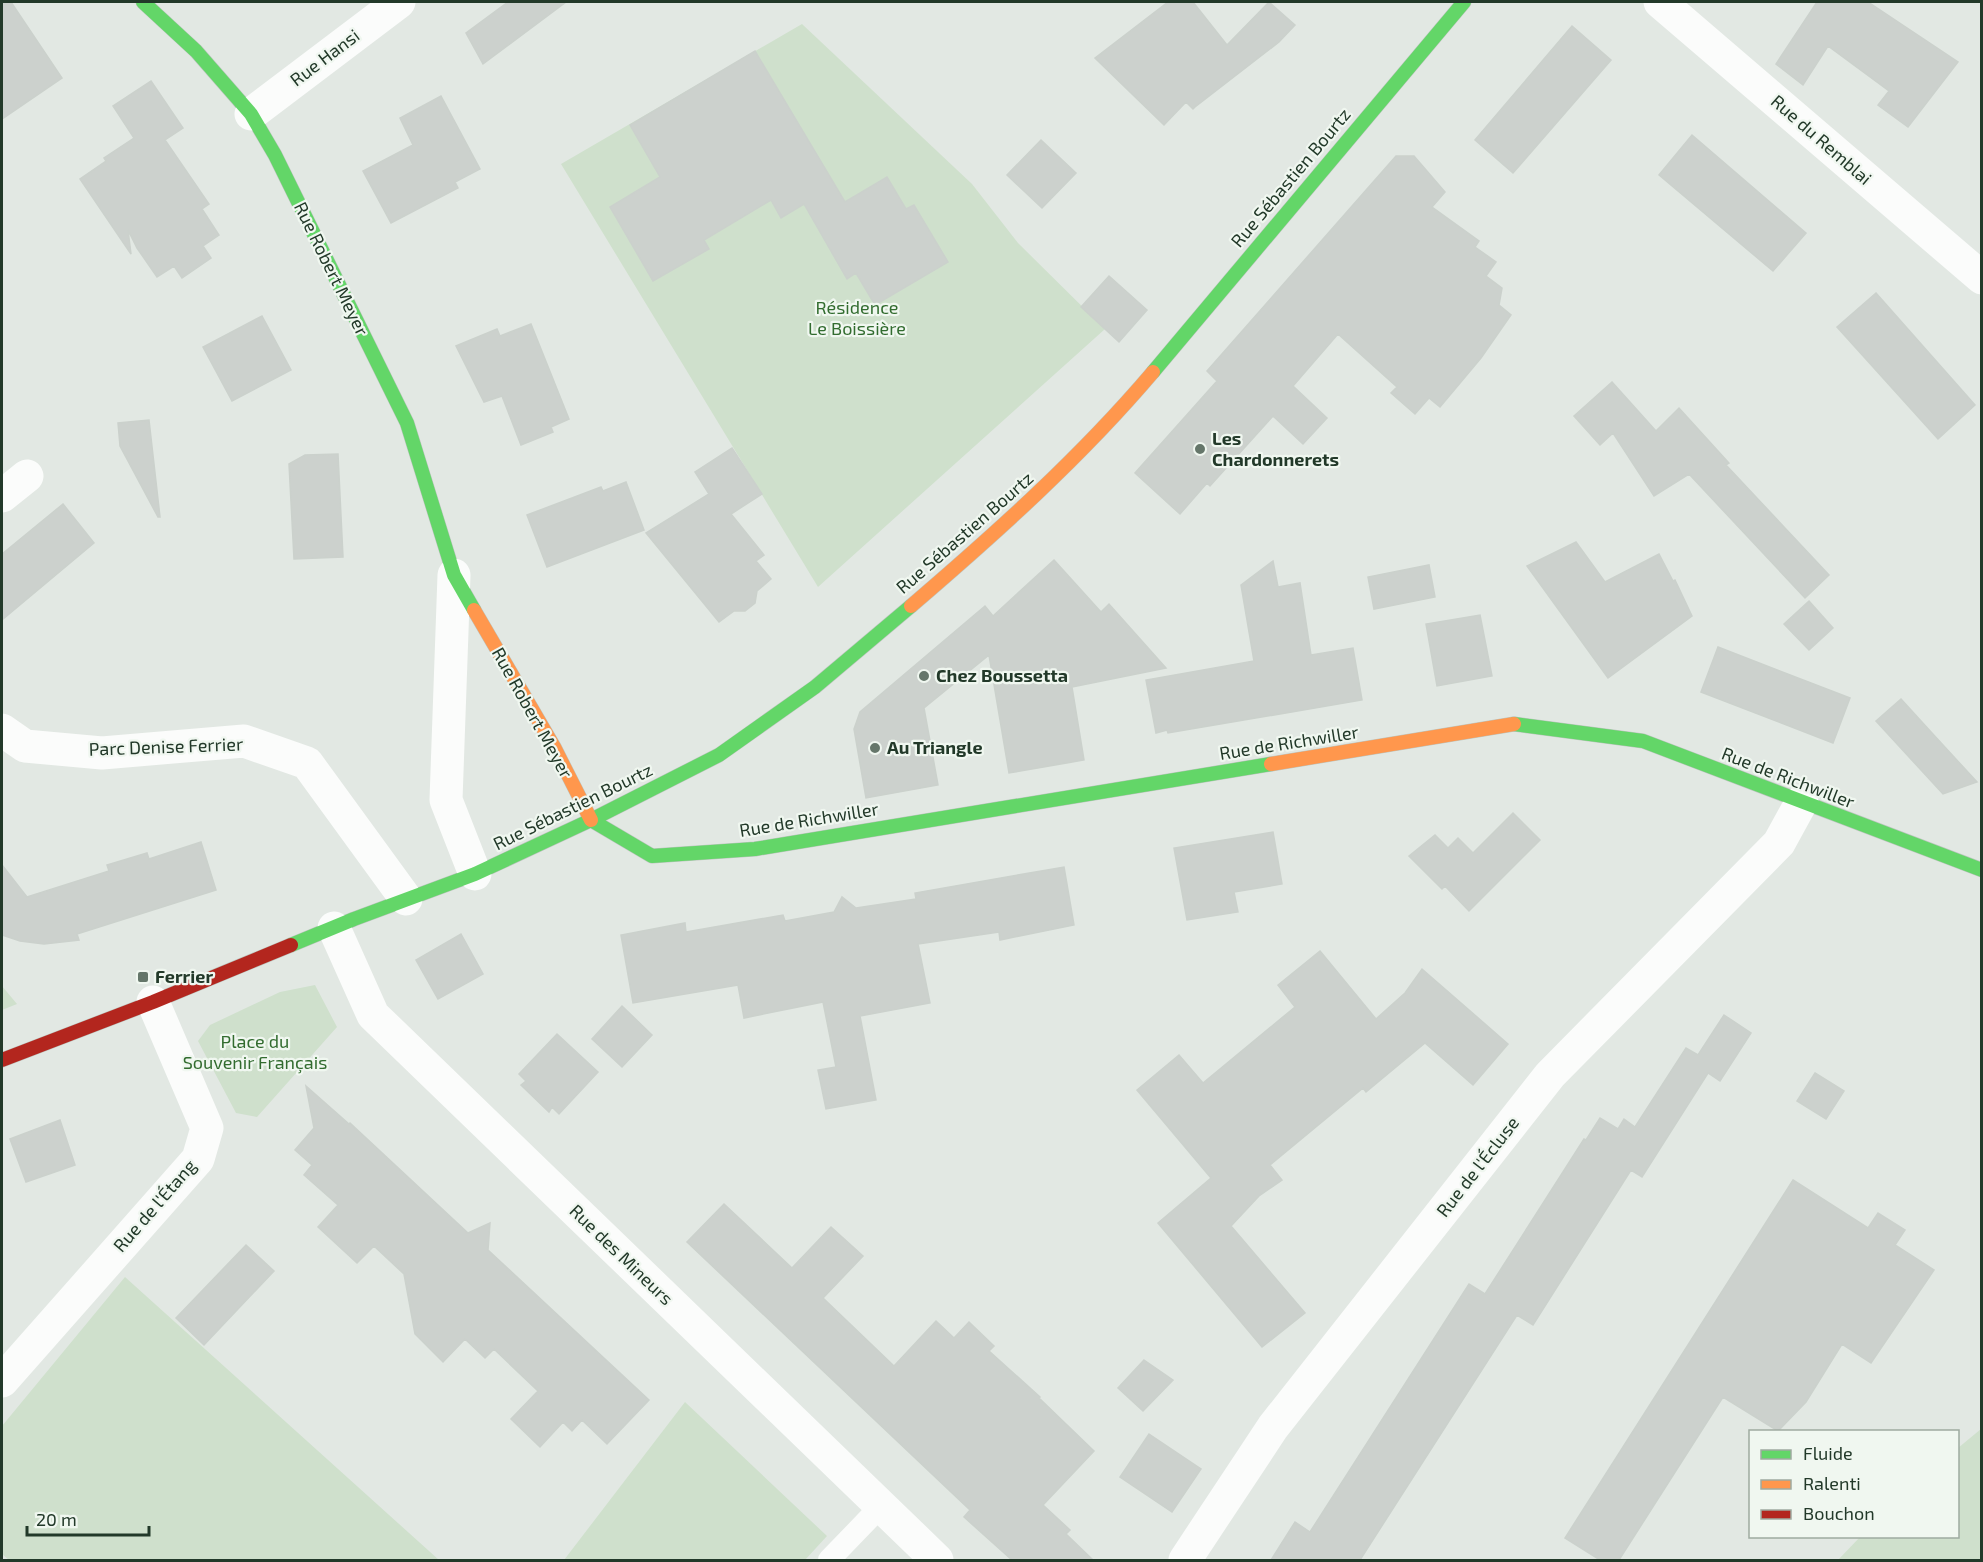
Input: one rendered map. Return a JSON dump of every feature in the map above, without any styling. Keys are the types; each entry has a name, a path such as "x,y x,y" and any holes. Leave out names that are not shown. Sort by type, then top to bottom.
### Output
{"street":[{"name":"Rue Robert Meyer","path":"143,2 196,51 250,114 275,155 407,423 454,575 554,747 591,820"},
{"name":"Rue Hansi","path":"250,114 399,2"},
{"name":"Rue Sébastien Bourtz","path":"2,1060 153,1002 344,923 475,874 591,820 719,755 815,687 990,538 1065,468 1138,389 1464,2"},
{"name":"Rue du Remblai","path":"1660,2 1982,278"},
{"path":"2,496 27,476"},
{"name":"Rue Robert Meyer","path":"454,575 446,800 475,874"},
{"name":"Rue de Richwiller","path":"591,820 652,856 755,849 1514,724 1643,741 1802,801 1863,827 1982,870"},
{"name":"Parc Denise Ferrier","path":"2,730 26,746 102,753 244,741 307,763 406,899"},
{"name":"Rue de l'Écluse","path":"1185,1560 1274,1427 1550,1075 1779,843 1802,801"},
{"name":"Rue des Mineurs","path":"344,923 373,1015 937,1560"},
{"name":"Rue de l'Étang","path":"2,1381 198,1159 207,1128 153,1002"}],"lane":[{"path":"829,1560 881,1506"}],"green space":[{"name":"Résidence Le Boissière","path":"802,24 972,184 1018,243 1105,329 818,587 561,164"},
{"name":"Place du Souvenir Français","path":"315,985 337,1027 257,1117 236,1113 198,1041 210,1025 280,992"},
{"path":"2,986 17,1004 2,1010"},
{"path":"125,1277 439,1560 9,1560 2,1554 2,1426"},
{"path":"685,1402 827,1536 805,1560 564,1560"},
{"path":"1981,1429 1981,1560 1838,1560 1859,1538 1959,1538 1959,1447"}],"building":[{"path":"2,2 11,2 62,78 2,119"},
{"path":"508,2 566,2 483,64 466,33"},
{"path":"1168,2 1193,2 1227,45 1269,2 1295,25 1279,42 1193,109 1186,102 1164,125 1095,58"},
{"path":"1817,2 1868,2 1958,62 1908,127 1878,105 1889,91 1828,46 1803,85 1776,64"},
{"path":"1572,26 1611,60 1513,173 1475,140"},
{"path":"755,51 845,202 887,177 906,209 914,205 948,262 875,305 856,273 847,279 804,204 781,218 771,200 704,240 709,249 653,281 610,207 660,177 630,125"},
{"path":"151,81 183,128 165,140 209,204 202,209 219,235 203,246 211,258 182,278 174,266 157,277 128,230 131,254 80,179 106,161 104,158 134,138 113,106"},
{"path":"441,96 480,169 455,182 458,188 391,223 363,171 413,145 400,118"},
{"path":"1692,135 1806,233 1773,271 1659,175"},
{"path":"1041,140 1076,173 1042,208 1007,175"},
{"path":"1396,156 1414,156 1445,192 1432,207 1479,241 1475,247 1496,262 1486,276 1502,288 1499,305 1511,315 1481,358 1440,407 1429,398 1415,414 1391,393 1397,387 1338,334 1293,386 1327,418 1303,444 1273,416 1210,486 1207,483 1180,514 1135,473 1217,381 1207,371"},
{"path":"1109,276 1147,310 1119,342 1081,307"},
{"path":"1876,293 1975,405 1938,439 1837,327"},
{"path":"262,316 291,370 232,401 203,347"},
{"path":"531,324 569,419 551,427 553,432 521,445 502,396 484,402 456,346 497,329 500,336"},
{"path":"1612,382 1656,431 1679,408 1729,463 1726,465 1829,575 1805,598 1689,474 1654,496 1613,433 1600,445 1574,416"},
{"path":"149,420 160,517 120,446 118,423"},
{"path":"732,448 762,494 731,514 764,555 756,561 771,579 757,591 755,603 745,611 734,611 719,622 646,533 709,494 695,472"},
{"path":"338,454 343,557 294,559 289,464 305,455"},
{"path":"626,482 644,530 547,567 527,515 601,487 603,491"},
{"path":"63,504 94,543 2,620 2,554"},
{"path":"1576,542 1605,582 1659,554 1673,581 1675,580 1692,616 1608,678 1527,566"},
{"path":"1054,560 1101,612 1109,604 1166,668 1072,687 1084,760 1009,773 989,655 924,708 938,785 866,798 854,729 860,712 985,606 993,616"},
{"path":"1273,561 1278,587 1300,583 1311,655 1353,648 1362,700 1168,733 1167,730 1156,733 1146,680 1254,661 1241,585"},
{"path":"1429,565 1435,597 1374,609 1368,577"},
{"path":"1809,601 1833,628 1809,650 1784,624"},
{"path":"1480,615 1492,676 1437,686 1426,624"},
{"path":"1718,647 1850,698 1833,743 1701,692"},
{"path":"1901,699 1977,782 1943,794 1876,721"},
{"path":"1513,813 1540,840 1469,911 1445,886 1442,889 1409,856 1435,835 1448,848 1458,838 1473,853"},
{"path":"1273,832 1282,884 1234,892 1238,912 1187,920 1174,848"},
{"path":"201,842 216,890 77,934 79,940 44,944 20,941 2,935 2,865 27,897 109,871 107,865 147,853 149,859"},
{"path":"1064,867 1074,925 1000,940 999,932 918,944 930,1003 860,1016 876,1100 826,1109 818,1070 836,1067 823,1002 744,1018 738,985 633,1003 621,935 685,923 686,932 783,915 785,921 834,912 842,897 856,908 916,899 915,893"},
{"path":"461,934 483,974 438,999 416,960"},
{"path":"1320,951 1376,1019 1405,993 1422,969 1508,1044 1473,1085 1425,1043 1366,1092 1363,1088 1270,1165 1282,1180 1259,1196 1231,1226 1305,1313 1262,1347 1158,1223 1211,1178 1137,1090 1179,1055 1203,1083 1295,1007 1278,985"},
{"path":"622,1006 652,1035 622,1067 592,1039"},
{"path":"1724,1015 1751,1033 1720,1081 1708,1073 1642,1177 1631,1170 1533,1325 1517,1315 1360,1560 1271,1560 1295,1522 1310,1532 1469,1284 1485,1294 1584,1139 1586,1140 1600,1118 1618,1129 1624,1119 1635,1127 1686,1048 1698,1055"},
{"path":"557,1034 598,1072 559,1114 552,1107 549,1112 521,1085 526,1081 519,1074"},
{"path":"1815,1073 1844,1091 1826,1119 1797,1101"},
{"path":"306,1086 350,1123 468,1233 490,1223 488,1250 649,1400 607,1444 582,1420 572,1431 563,1422 540,1447 511,1419 538,1391 494,1349 485,1358 465,1339 443,1362 415,1334 404,1274 374,1246 357,1263 318,1227 338,1205 304,1175 312,1165 295,1150 314,1128"},
{"path":"60,1120 75,1165 26,1182 10,1139"},
{"path":"1793,1180 1868,1228 1878,1213 1905,1230 1895,1245 1934,1270 1871,1363 1842,1344 1806,1402 1779,1430 1723,1397 1619,1560 1600,1560 1565,1538"},
{"path":"724,1204 792,1268 831,1227 863,1256 823,1298 894,1366 936,1321 954,1338 969,1322 994,1346 989,1351 1040,1397 1094,1451 1043,1505 1070,1530 1066,1534 1093,1560 1012,1560 964,1517 970,1510 687,1242"},
{"path":"246,1245 274,1271 204,1345 176,1318"},
{"path":"1144,1360 1173,1380 1143,1411 1118,1388"},
{"path":"1149,1434 1201,1469 1172,1512 1120,1477"}],"traffic: fast":[{"path":"143,2 196,51 251,114 275,155 407,423 454,575 474,610"},
{"path":"1153,372 1464,2"},
{"path":"291,945 475,874 591,820 719,755 815,687 911,606"},
{"path":"1514,724 1643,741 1982,870"},
{"path":"591,820 652,856 755,849 1271,764"}],"traffic: slow":[{"path":"911,606 1067,465 1153,372"},
{"path":"474,610 554,747 591,820"},
{"path":"1271,764 1514,724"}],"traffic: jam":[{"path":"2,1060 153,1002 291,945"}],"place":[{"name":"Les Chardonnerets","path":"1200,449"},
{"name":"Chez Boussetta","path":"924,676"},
{"name":"Au Triangle","path":"875,748"},
{"name":"Ferrier","path":"143,977"}]}
